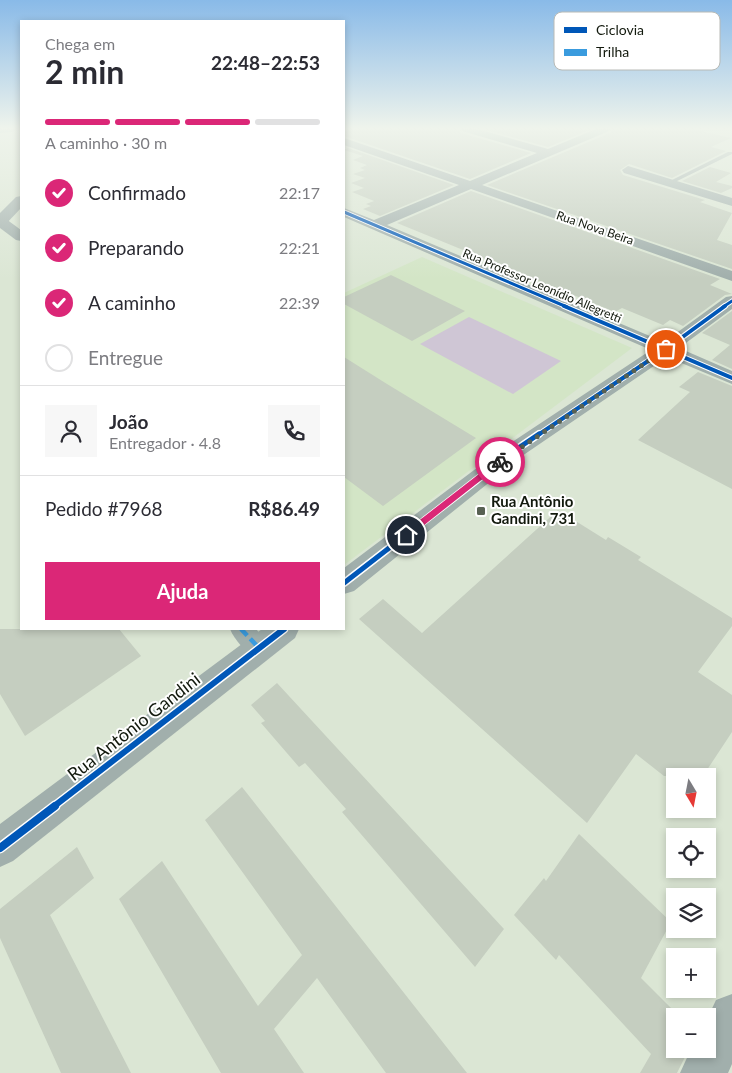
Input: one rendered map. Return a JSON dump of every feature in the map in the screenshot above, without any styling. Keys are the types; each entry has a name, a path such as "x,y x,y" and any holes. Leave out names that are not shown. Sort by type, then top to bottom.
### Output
{"street":[{"name":"Rua Nova Beira","path":"452,179 732,276"},
{"path":"374,225 483,179"},
{"path":"657,179 732,202"},
{"path":"20,203 0,222 20,236"},
{"name":"Rua Professor Leonídio Allegretti","path":"345,212 732,378"},
{"path":"345,582 514,451 666,349 732,301"},
{"name":"Rua Antônio Gandini","path":"0,848 262,635"},
{"path":"703,1073 732,1016"}],"lane":[{"path":"669,183 677,179"}],"shaded area":[{"path":"422,257 632,348 345,564 345,293"},
{"path":"469,317 561,361 513,394 420,344"}],"building":[{"path":"362,179 437,179 454,185 380,216 363,209 371,206 366,204 374,201 352,192 364,188 351,183"},
{"path":"501,179 636,179 705,200 700,202 732,213 717,240 732,245 732,269 487,185"},
{"path":"686,179 721,179 716,182 732,186 732,188 721,193 682,181"},
{"path":"471,191 720,279 710,285 732,294 725,295 683,326 670,320 663,325 622,308 615,312 397,223"},
{"path":"391,275 465,311 412,341 345,305 345,297"},
{"path":"732,311 732,369 712,360 730,345 702,333"},
{"path":"345,358 476,438 383,506 345,478"},
{"path":"698,372 732,386 732,489 638,440 690,392 679,387"},
{"path":"558,510 606,540 608,537 641,557 638,560 732,618 732,626 698,672 732,695 732,732 708,768 666,768 666,776 664,776 636,754 587,823 359,619 383,599 422,633"},
{"path":"0,629 120,630 141,656 25,736 0,694"},
{"path":"277,683 504,929 475,967 342,812 346,809 305,763 299,767 261,723 265,721 251,705"},
{"path":"242,787 467,1073 386,1073 317,978 274,1029 304,1073 221,1073 119,899 162,861 258,1006 302,955 205,820"},
{"path":"579,834 666,917 666,931 641,978 671,1008 666,1008 666,1058 684,1058 677,1073 640,1073 651,1054 559,955 556,960 514,915 544,878 546,881"},
{"path":"77,847 94,878 50,915 131,1073 61,1073 0,938 0,909"}],"marked path":[{"path":"242,630 259,648"}],"cycle path":[{"path":"345,212 732,378"},
{"path":"345,582 514,451 666,349 732,301"},
{"path":"0,848 283,630"}],"way so far":[{"path":"500,462 650,358 666,349"}],"place":[{"name":"Rua Antônio Gandini, 731","path":"481,511"}],"route":[{"path":"406,535 500,462"}]}
